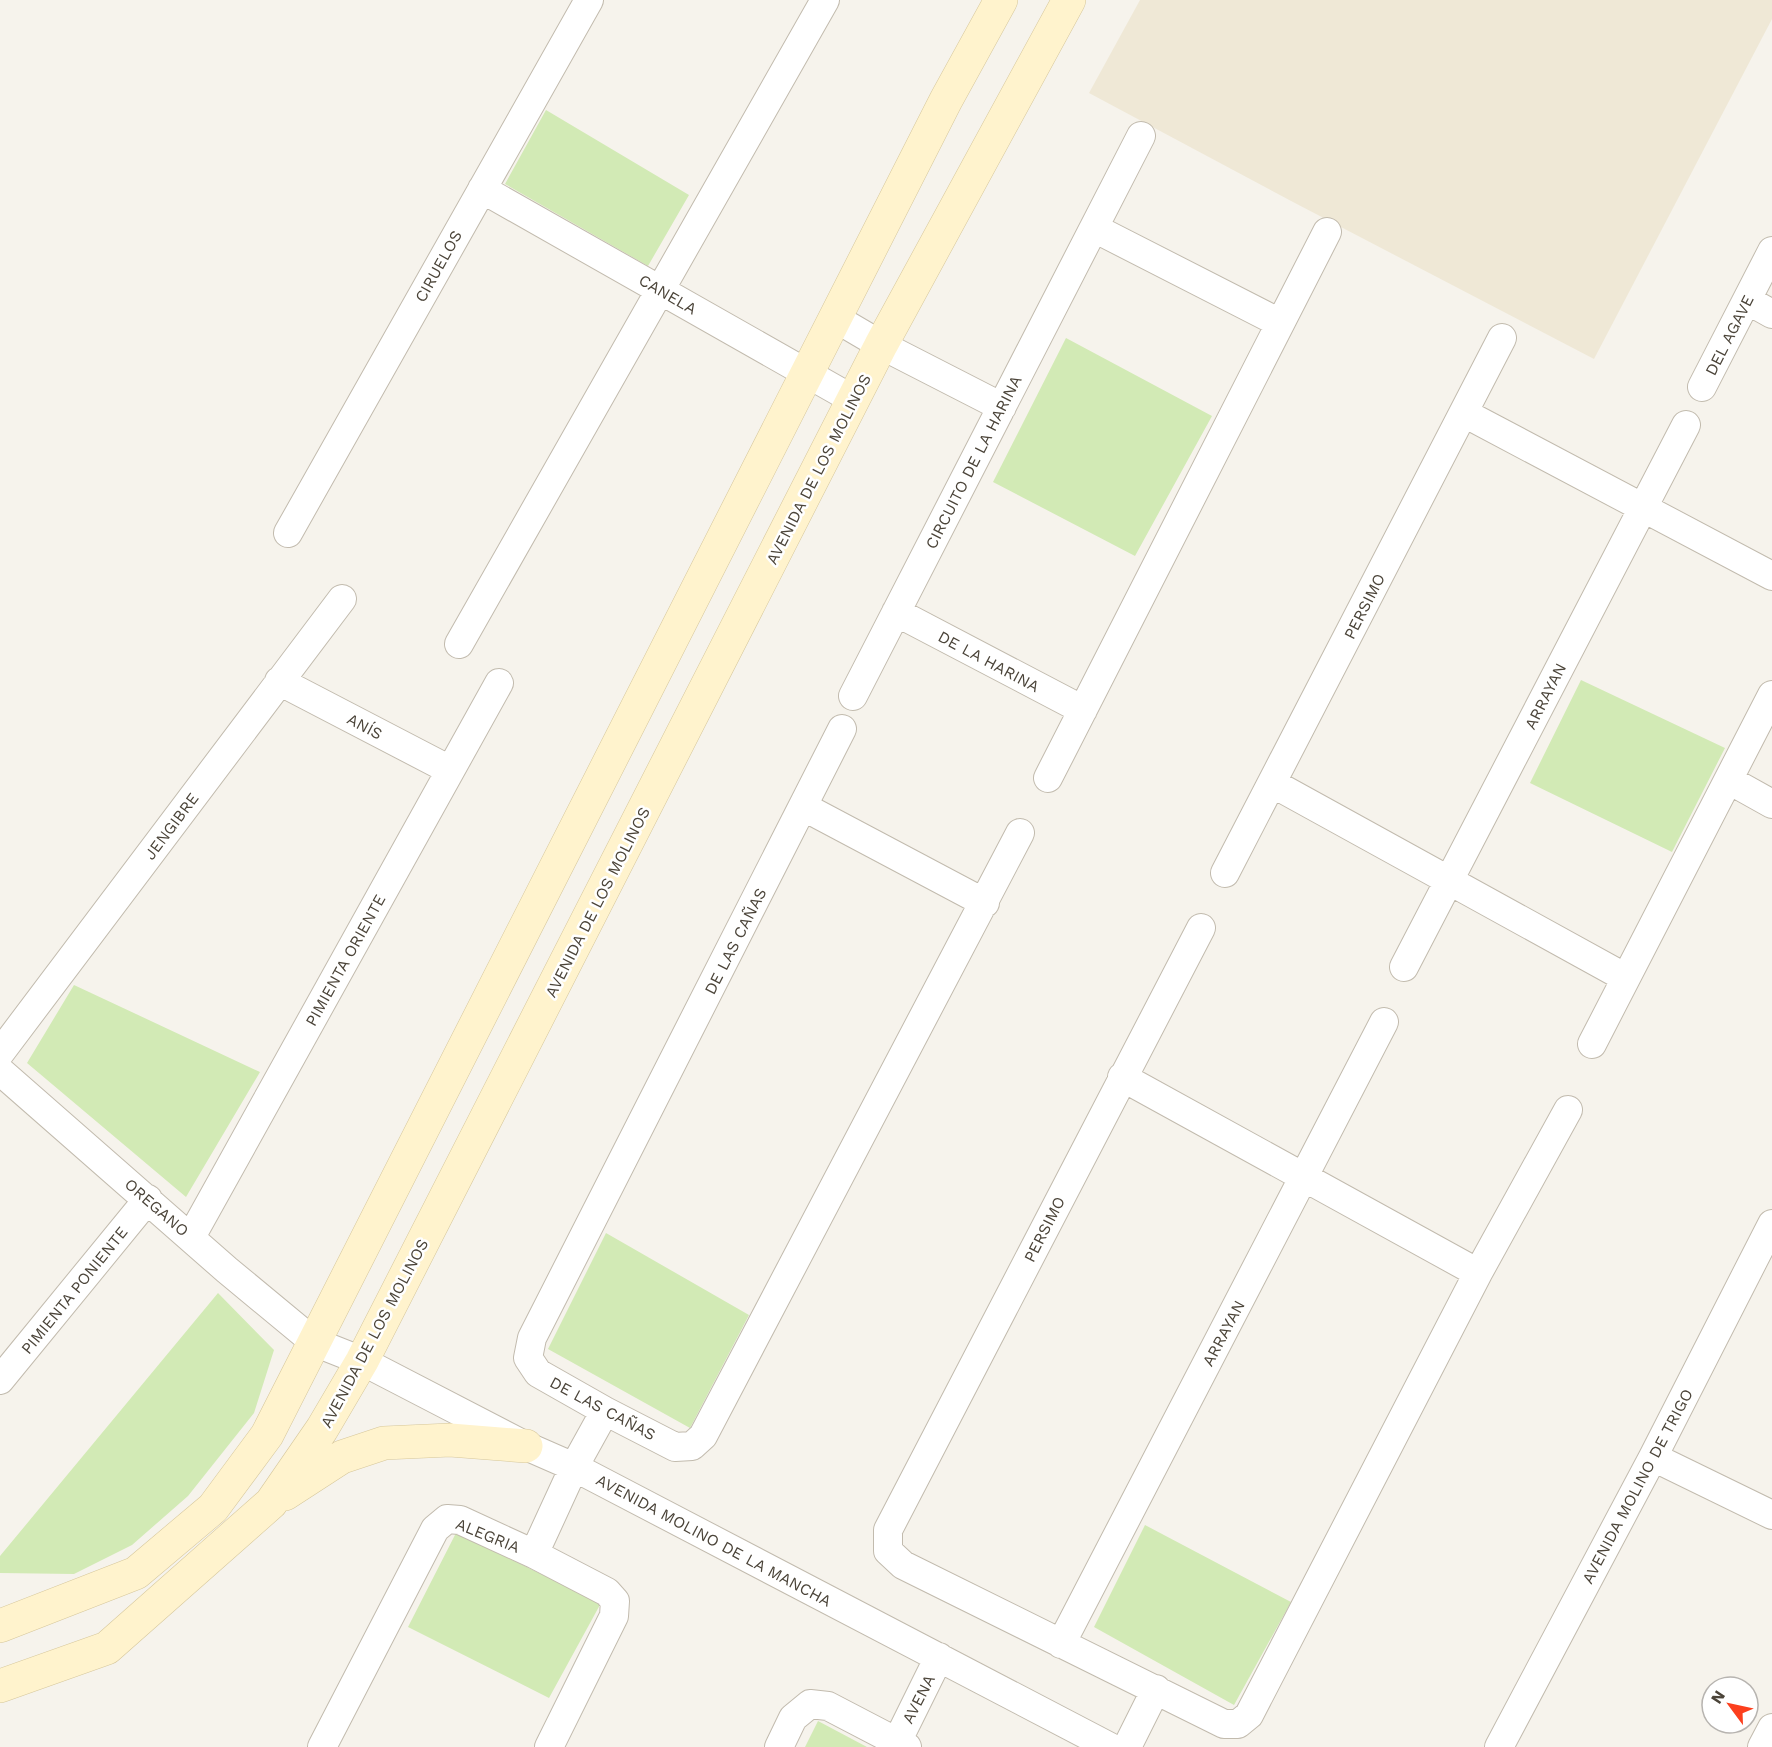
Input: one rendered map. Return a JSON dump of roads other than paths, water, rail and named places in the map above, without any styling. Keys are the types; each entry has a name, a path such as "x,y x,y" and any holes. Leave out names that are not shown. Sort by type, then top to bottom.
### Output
{"street":[{"name":"CIRUELOS","path":"288,533 589,0"},
{"path":"459,644 825,0"},
{"path":"0,1626 136,1573 213,1508 267,1434 946,100 1001,0"},
{"name":"AVENIDA DE LOS MOLINOS","path":"0,1686 107,1648 271,1503 322,1429 362,1361 881,345 1069,0"},
{"name":"CIRCUITO DE LA HARINA","path":"853,696 1141,136"},
{"name":"CANELA","path":"482,189 854,400"},
{"path":"1094,228 1280,323"},
{"path":"1048,778 1327,232"},
{"name":"DEL AGAVE","path":"1702,387 1772,251"},
{"path":"1747,300 1772,314"},
{"path":"835,318 881,345 1002,407"},
{"name":"PERSIMO","path":"1225,873 1502,338"},
{"path":"1464,413 1772,576"},
{"name":"ARRAYAN","path":"1404,967 1686,425"},
{"name":"JENGIBRE","path":"0,1053 342,599"},
{"name":"DE LA HARINA","path":"896,612 1083,710"},
{"name":"ANÍS","path":"279,681 450,770"},
{"name":"PIMIENTA ORIENTE","path":"191,1237 499,683"},
{"path":"1592,1044 1772,695"},
{"name":"DE LAS CAÑAS","path":"842,729 532,1338 528,1358 538,1373 675,1447 692,1446 704,1436 1020,833"},
{"path":"1729,780 1772,804"},
{"path":"1272,783 1626,978"},
{"path":"804,807 985,903"},
{"name":"PERSIMO","path":"1061,1644 903,1565 888,1551 888,1530 1201,928"},
{"name":"ARRAYAN","path":"1061,1644 1384,1022"},
{"name":"OREGANO","path":"0,1071 227,1270 314,1342"},
{"path":"1122,1077 1479,1273"},
{"path":"1061,1644 1224,1724 1238,1724 1249,1715 1479,1273 1568,1110"},
{"name":"PIMIENTA PONIENTE","path":"0,1380 148,1199"},
{"name":"AVENIDA MOLINO DE TRIGO","path":"1499,1747 1653,1457 1762,1268 1772,1224"},
{"name":"AVENIDA MOLINO DE LA MANCHA","path":"314,1342 362,1361 526,1446 574,1467 1110,1747"},
{"path":"534,1554 574,1467 605,1411"},
{"path":"271,1503 342,1457 384,1443 450,1440 526,1446"},
{"path":"1653,1457 1772,1515"},
{"name":"ALEGRIA","path":"322,1747 435,1529 447,1519 460,1520 534,1554 607,1592 615,1601 614,1616 549,1747"},
{"name":"AVENA","path":"778,1747 793,1718 810,1704 828,1706 902,1744 939,1657"},
{"path":"1127,1747 1156,1689"},
{"path":"1762,1747 1772,1728"}]}
